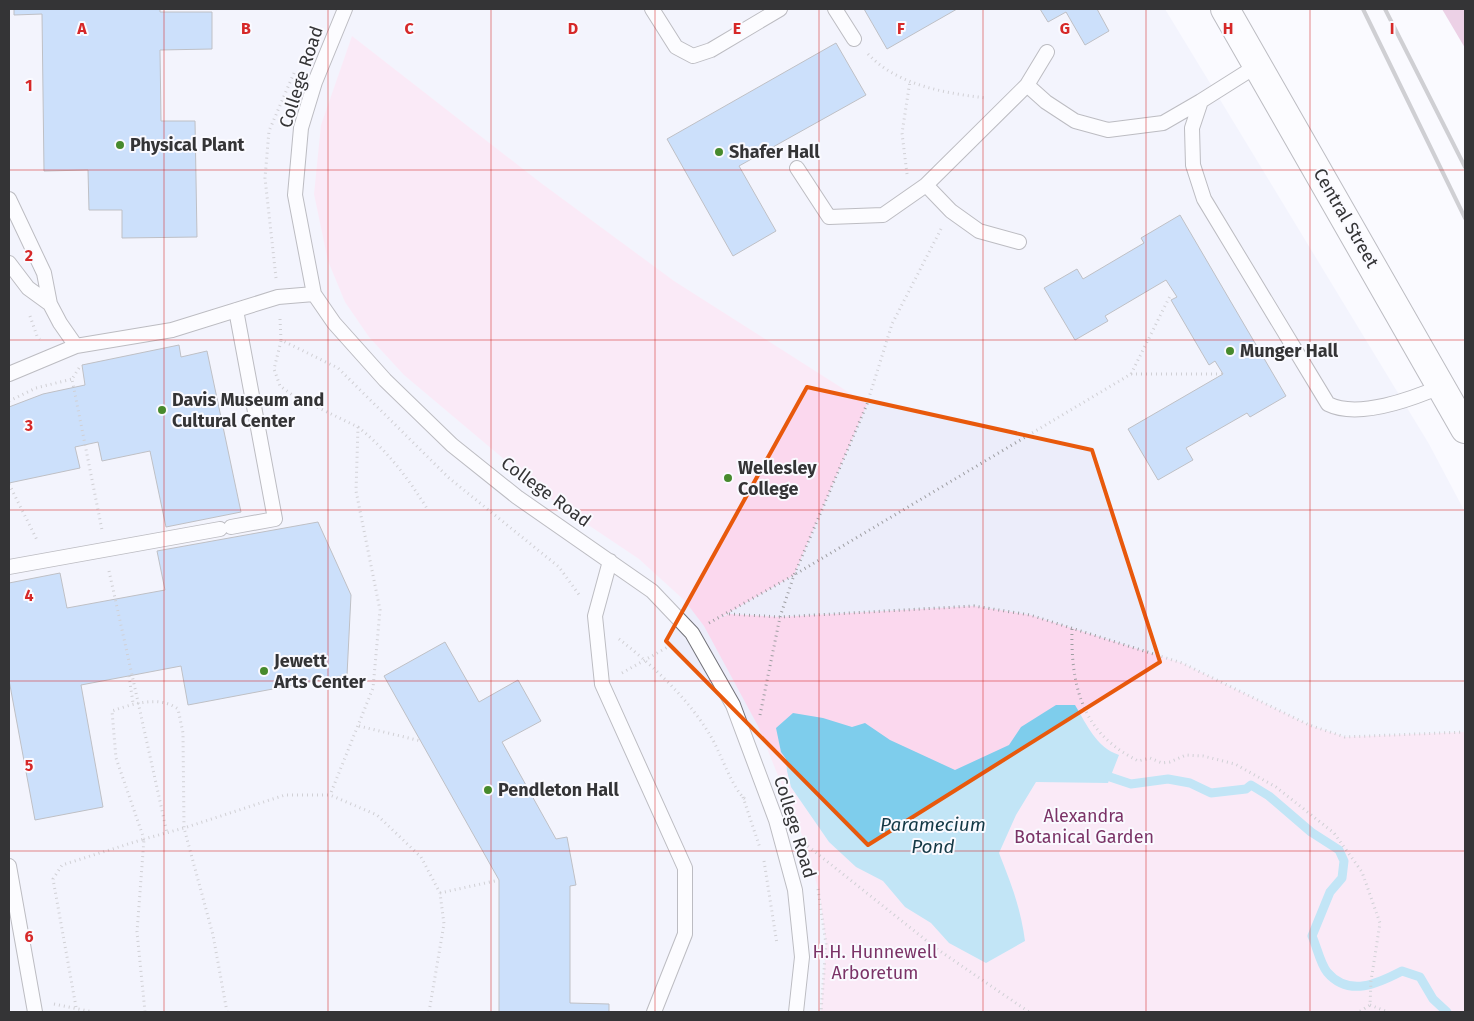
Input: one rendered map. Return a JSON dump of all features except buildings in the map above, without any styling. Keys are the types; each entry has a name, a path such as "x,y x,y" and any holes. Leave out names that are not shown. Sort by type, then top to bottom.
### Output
{"main road":[{"name":"Central Street","path":"1225,9 1465,429"}],"lane":[{"name":"College Road","path":"345,9 315,82 301,128 295,195 314,294 334,323 385,380 452,445 517,497 652,591 692,633 733,705 776,820 795,890 802,957 796,1012"},
{"path":"652,9 676,47 693,56 711,50 780,9"},
{"path":"835,9 854,39"},
{"path":"797,168 829,217 883,215 926,185 1027,85 1048,52"},
{"path":"1027,85 1046,102 1075,121 1108,130 1163,123 1258,65"},
{"path":"1201,101 1192,128 1193,165 1204,199 1328,404 1347,410 1397,403 1411,400 1442,386"},
{"path":"926,185 951,211 979,231 1019,242"},
{"path":"9,200 44,273 50,304 76,346"},
{"path":"9,263 28,288 50,304"},
{"path":"9,374 76,346 172,330 278,297 314,294"},
{"path":"9,567 275,519 236,310"},
{"path":"610,561 595,616 602,684 685,868 685,934 654,1012"},
{"path":"9,866 34,1006"}],"path":[{"path":"854,39 879,66 910,81 931,89 1012,100"},
{"path":"910,81 902,133 908,184 913,194"},
{"path":"761,851 742,798 754,757 780,617 794,575 867,404 892,324 951,211"},
{"path":"1131,374 1171,294"},
{"path":"281,340 274,369 280,386 294,396 358,427 381,445 411,482 428,510"},
{"path":"602,684 646,662 692,633 729,614 1131,374 1222,374"},
{"path":"9,401 36,388 72,379"},
{"path":"330,795 373,688 380,610 356,491 358,427"},
{"path":"9,484 38,543"},
{"path":"729,614 780,617 974,606 1030,615 1182,663 1309,725 1345,737 1465,732"},
{"path":"1072,629 1071,654 1077,692 1095,727 1112,745 1138,761 1150,758 1162,763 1170,762 1186,755 1203,756 1235,764 1276,787 1334,833 1362,872 1380,923 1371,981 1370,1005"},
{"path":"129,676 133,703"},
{"path":"146,1012 137,932 144,839 116,758 112,711 133,703 170,703 178,709 183,733 184,828 213,936 227,1012"},
{"path":"358,726 421,741"},
{"path":"145,730 167,833"},
{"path":"76,1007 53,879 62,865 285,795 330,795 377,815 421,857 440,893 444,924 429,1012"},
{"path":"764,860 778,947"},
{"path":"440,893 499,880"},
{"path":"1359,1012 1370,1005"},
{"path":"1370,1005 1388,1012"},
{"path":"34,1006 76,1007 93,1012"}],"highlighted area":[{"path":"807,387 1092,450 1160,662 868,845 666,641"}],"shaded area":[{"name":"Wellesley College","path":"9,9 1165,9 1429,444 1465,512 1465,1012 9,1012"},
{"path":"1442,9 1465,9 1465,48"}],"green space":[{"path":"352,36 541,183 674,281 867,404 794,575 716,620 729,614 780,617 974,606 1030,615 1182,663 1309,725 1345,737 1465,732 1465,1012 821,1012 826,944 820,896 806,845 758,726 704,626 685,601 639,559 557,504 404,375 369,337 345,302 328,261 314,194 321,125"}],"water":[{"name":"Paramecium Pond","path":"1056,705 1075,705 1098,741 1104,747 1119,755 1108,783 1036,782 1016,815 999,853 1018,907 1025,941 986,963 949,943 931,923 905,907 883,881 856,867 829,842 791,787 786,759 781,752 776,728 793,713 823,718 852,727 865,723 890,740 955,770 1009,745 1021,727"}],"waterway":[{"path":"1110,777 1131,784 1168,779 1190,783 1211,793 1246,789 1251,785 1269,796 1311,832 1339,850 1344,861 1342,878 1330,892 1312,936 1320,960 1327,972 1336,980 1345,984 1364,986 1384,980 1402,971 1420,977 1433,999 1447,1012"}],"railway":[{"path":"1363,9 1465,218"},
{"path":"1385,9 1465,167"}],"place":[{"name":"Physical Plant","path":"120,145"},
{"name":"Shafer Hall","path":"719,152"},
{"name":"Munger Hall","path":"1230,351"},
{"name":"Davis Museum and Cultural Center","path":"162,410"},
{"name":"Wellesley College","path":"728,478"},
{"name":"Jewett Arts Center","path":"264,671"},
{"name":"Pendleton Hall","path":"488,790"}],"park label":[{"name":"Alexandra Botanical Garden","path":"1084,826"},
{"name":"H.H. Hunnewell Arboretum","path":"875,962"}]}
